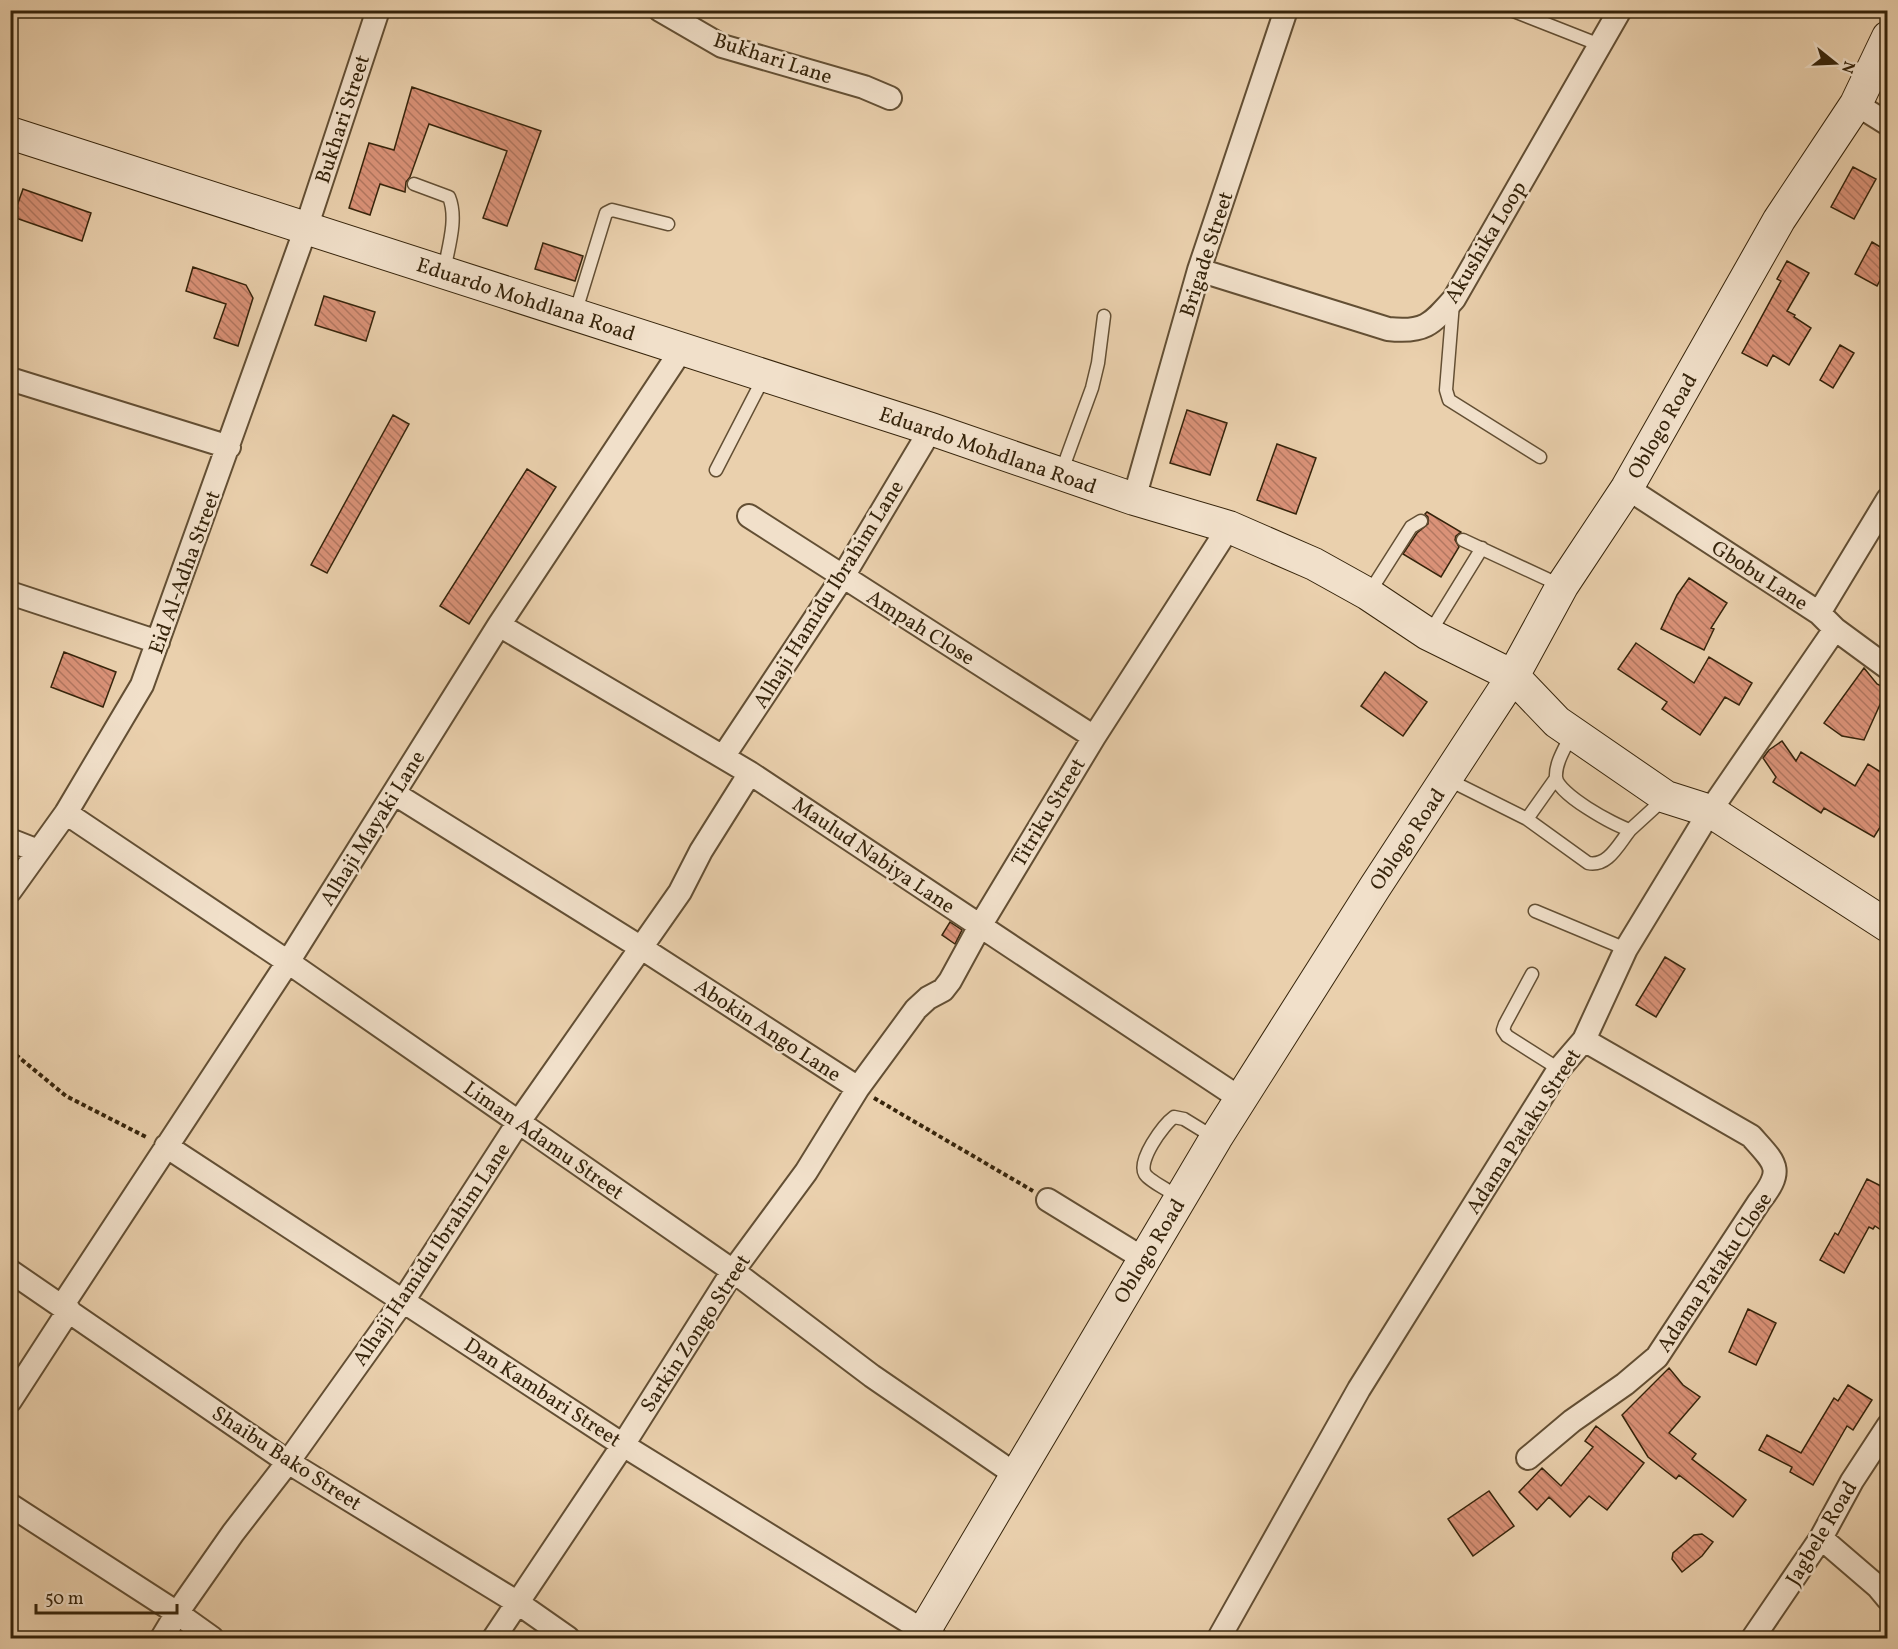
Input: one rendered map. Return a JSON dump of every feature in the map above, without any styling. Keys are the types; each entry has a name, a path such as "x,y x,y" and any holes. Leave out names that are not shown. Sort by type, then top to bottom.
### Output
{"main road":[{"name":"Oblogo Road","path":"926,1636 1016,1475 1216,1138 1375,887 1513,676 1562,586 1627,488 1779,220 1856,104 1887,37"},
{"name":"Eduardo Mohdlana Road","path":"10,133 931,429 1134,499 1229,527 1314,564 1368,594 1428,634 1513,676 1557,722 1666,797 1710,811 1887,926"}],"street":[{"name":"Bukhari Street","path":"306,228 378,10"},
{"name":"Bukhari Lane","path":"660,10 722,46 864,87 890,98"},
{"name":"Brigade Street","path":"1134,499 1199,270 1286,10"},
{"name":"Akushika Loop","path":"1199,270 1388,328 1409,331 1425,326 1438,317 1454,299 1620,10"},
{"path":"1856,104 1887,124"},
{"name":"Eid Al-Adha Street","path":"10,891 66,813 142,685 306,228"},
{"name":"Alhaji Mayaki Lane","path":"10,1401 166,1146 288,962 499,625 682,349"},
{"path":"10,379 229,447"},
{"name":"Alhaji Hamidu Ibrahim Lane","path":"723,758 842,578 931,429"},
{"name":"Gbobu Lane","path":"1627,488 1819,613 1835,629 1887,668"},
{"path":"1819,613 1887,499"},
{"name":"Ampah Close","path":"749,516 842,578 1094,737"},
{"name":"Titriku Street","path":"858,1088 916,1009 928,998 942,990 950,981 980,926 1094,737 1229,527"},
{"path":"10,593 158,642"},
{"name":"Maulud Nabiya Lane","path":"499,625 750,772 1241,1099"},
{"name":"Adama Pataku Street","path":"1219,1638 1359,1389 1559,1069 1584,1040 1626,950 1710,811 1835,629"},
{"name":"Alhaji Hamidu Ibrahim Lane","path":"162,1638 234,1533 288,1462 403,1301 518,1123 680,892 701,851 750,772"},
{"name":"Abokin Ango Lane","path":"395,794 640,947 858,1088"},
{"name":"Liman Adamu Street","path":"66,813 288,962 733,1271 872,1376 1016,1475"},
{"path":"10,840 38,851"},
{"name":"Adama Pataku Close","path":"1528,1458 1572,1421 1625,1384 1657,1357 1759,1202 1772,1186 1776,1168 1772,1158 1751,1136 1584,1040"},
{"name":"Sarkin Zongo Street","path":"494,1638 623,1445 733,1271 806,1172 858,1088"},
{"name":"Dan Kambari Street","path":"166,1146 623,1445 926,1636"},
{"path":"1048,1200 1144,1259"},
{"name":"Shaibu Bako Street","path":"10,1271 288,1462 518,1603 568,1638"},
{"name":"Jagbele Road","path":"1753,1638 1821,1538 1887,1426"},
{"path":"10,1505 212,1638"},
{"path":"1821,1538 1878,1587 1887,1599"}],"lane":[{"path":"1511,10 1600,45"},
{"path":"414,184 449,197 452,204 453,214 444,272"},
{"path":"575,314 606,213 612,210 668,224"},
{"path":"1454,299 1446,390 1449,400 1540,457"},
{"path":"1060,474 1092,388 1098,363 1104,316"},
{"path":"716,470 765,376"},
{"path":"1368,594 1410,527 1421,521"},
{"path":"1463,540 1562,586"},
{"path":"1428,634 1482,548"},
{"path":"1527,819 1556,778 1558,765 1572,733"},
{"path":"1556,778 1561,789 1608,821 1630,830"},
{"path":"1447,779 1527,819 1588,863 1596,864 1604,862 1630,830 1666,797"},
{"path":"1535,911 1626,950"},
{"path":"1532,974 1503,1030 1507,1036 1559,1069"},
{"path":"1180,1198 1145,1175 1144,1157 1167,1122 1174,1117 1185,1119 1216,1138"}],"path":[{"path":"10,1050 66,1096 166,1146"},
{"name":"Abokin Ango Lane","path":"858,1088 1048,1200"}],"building":[{"path":"412,87 541,131 507,226 483,218 507,151 429,124 410,177 406,182 405,192 380,184 370,215 349,208 369,143 394,150"},
{"path":"1853,167 1876,179 1854,219 1831,207"},
{"path":"23,189 91,213 82,241 13,217"},
{"path":"1872,242 1887,251 1887,267 1877,286 1855,274"},
{"path":"543,243 583,256 575,281 535,269"},
{"path":"1787,261 1809,273 1787,311 1811,328 1789,365 1773,355 1767,366 1742,353 1781,281 1777,279"},
{"path":"193,267 246,285 253,298 238,346 214,338 226,304 186,291"},
{"path":"324,296 375,312 366,341 315,325"},
{"path":"1840,345 1854,353 1833,388 1820,380"},
{"path":"1187,410 1227,423 1210,475 1170,463"},
{"path":"393,415 409,424 327,573 311,565"},
{"path":"1277,444 1316,458 1296,514 1257,500"},
{"path":"527,469 556,487 469,624 440,606"},
{"path":"1427,512 1461,532 1455,540 1459,547 1441,577 1403,554 1417,533 1428,524 1428,517 1425,514"},
{"path":"1689,578 1727,603 1711,628 1714,629 1704,650 1661,629 1677,595"},
{"path":"1636,643 1694,683 1709,657 1752,683 1739,705 1725,697 1700,735 1662,709 1667,702 1618,669"},
{"path":"64,652 116,672 103,707 51,687"},
{"path":"1864,668 1877,684 1887,689 1864,740 1842,736 1824,723"},
{"path":"1385,672 1427,702 1403,736 1361,706"},
{"path":"1782,741 1796,761 1801,752 1855,786 1868,764 1887,776 1887,816 1874,837 1824,808 1821,813 1773,782 1776,777 1763,758 1769,750"},
{"path":"950,922 962,930 955,944 942,935"},
{"path":"1665,957 1685,969 1656,1017 1636,1005"},
{"path":"1867,1179 1887,1189 1887,1234 1875,1226 1873,1229 1869,1227 1844,1273 1820,1260 1835,1233 1838,1235"},
{"path":"1748,1309 1776,1323 1756,1365 1729,1352"},
{"path":"1669,1368 1683,1385 1700,1397 1669,1433 1696,1454 1692,1459 1746,1500 1733,1517 1679,1475 1676,1479 1648,1457 1622,1415"},
{"path":"1848,1385 1872,1400 1853,1430 1847,1426 1813,1485 1790,1472 1792,1467 1759,1450 1767,1435 1801,1453 1834,1398 1838,1401"},
{"path":"1596,1426 1644,1463 1607,1510 1589,1496 1570,1517 1549,1497 1537,1510 1519,1492 1542,1468 1561,1486 1593,1447 1585,1441"},
{"path":"1489,1491 1514,1526 1473,1556 1448,1519"},
{"path":"1702,1534 1713,1542 1702,1556 1682,1572 1672,1559 1673,1553 1694,1535"}]}
